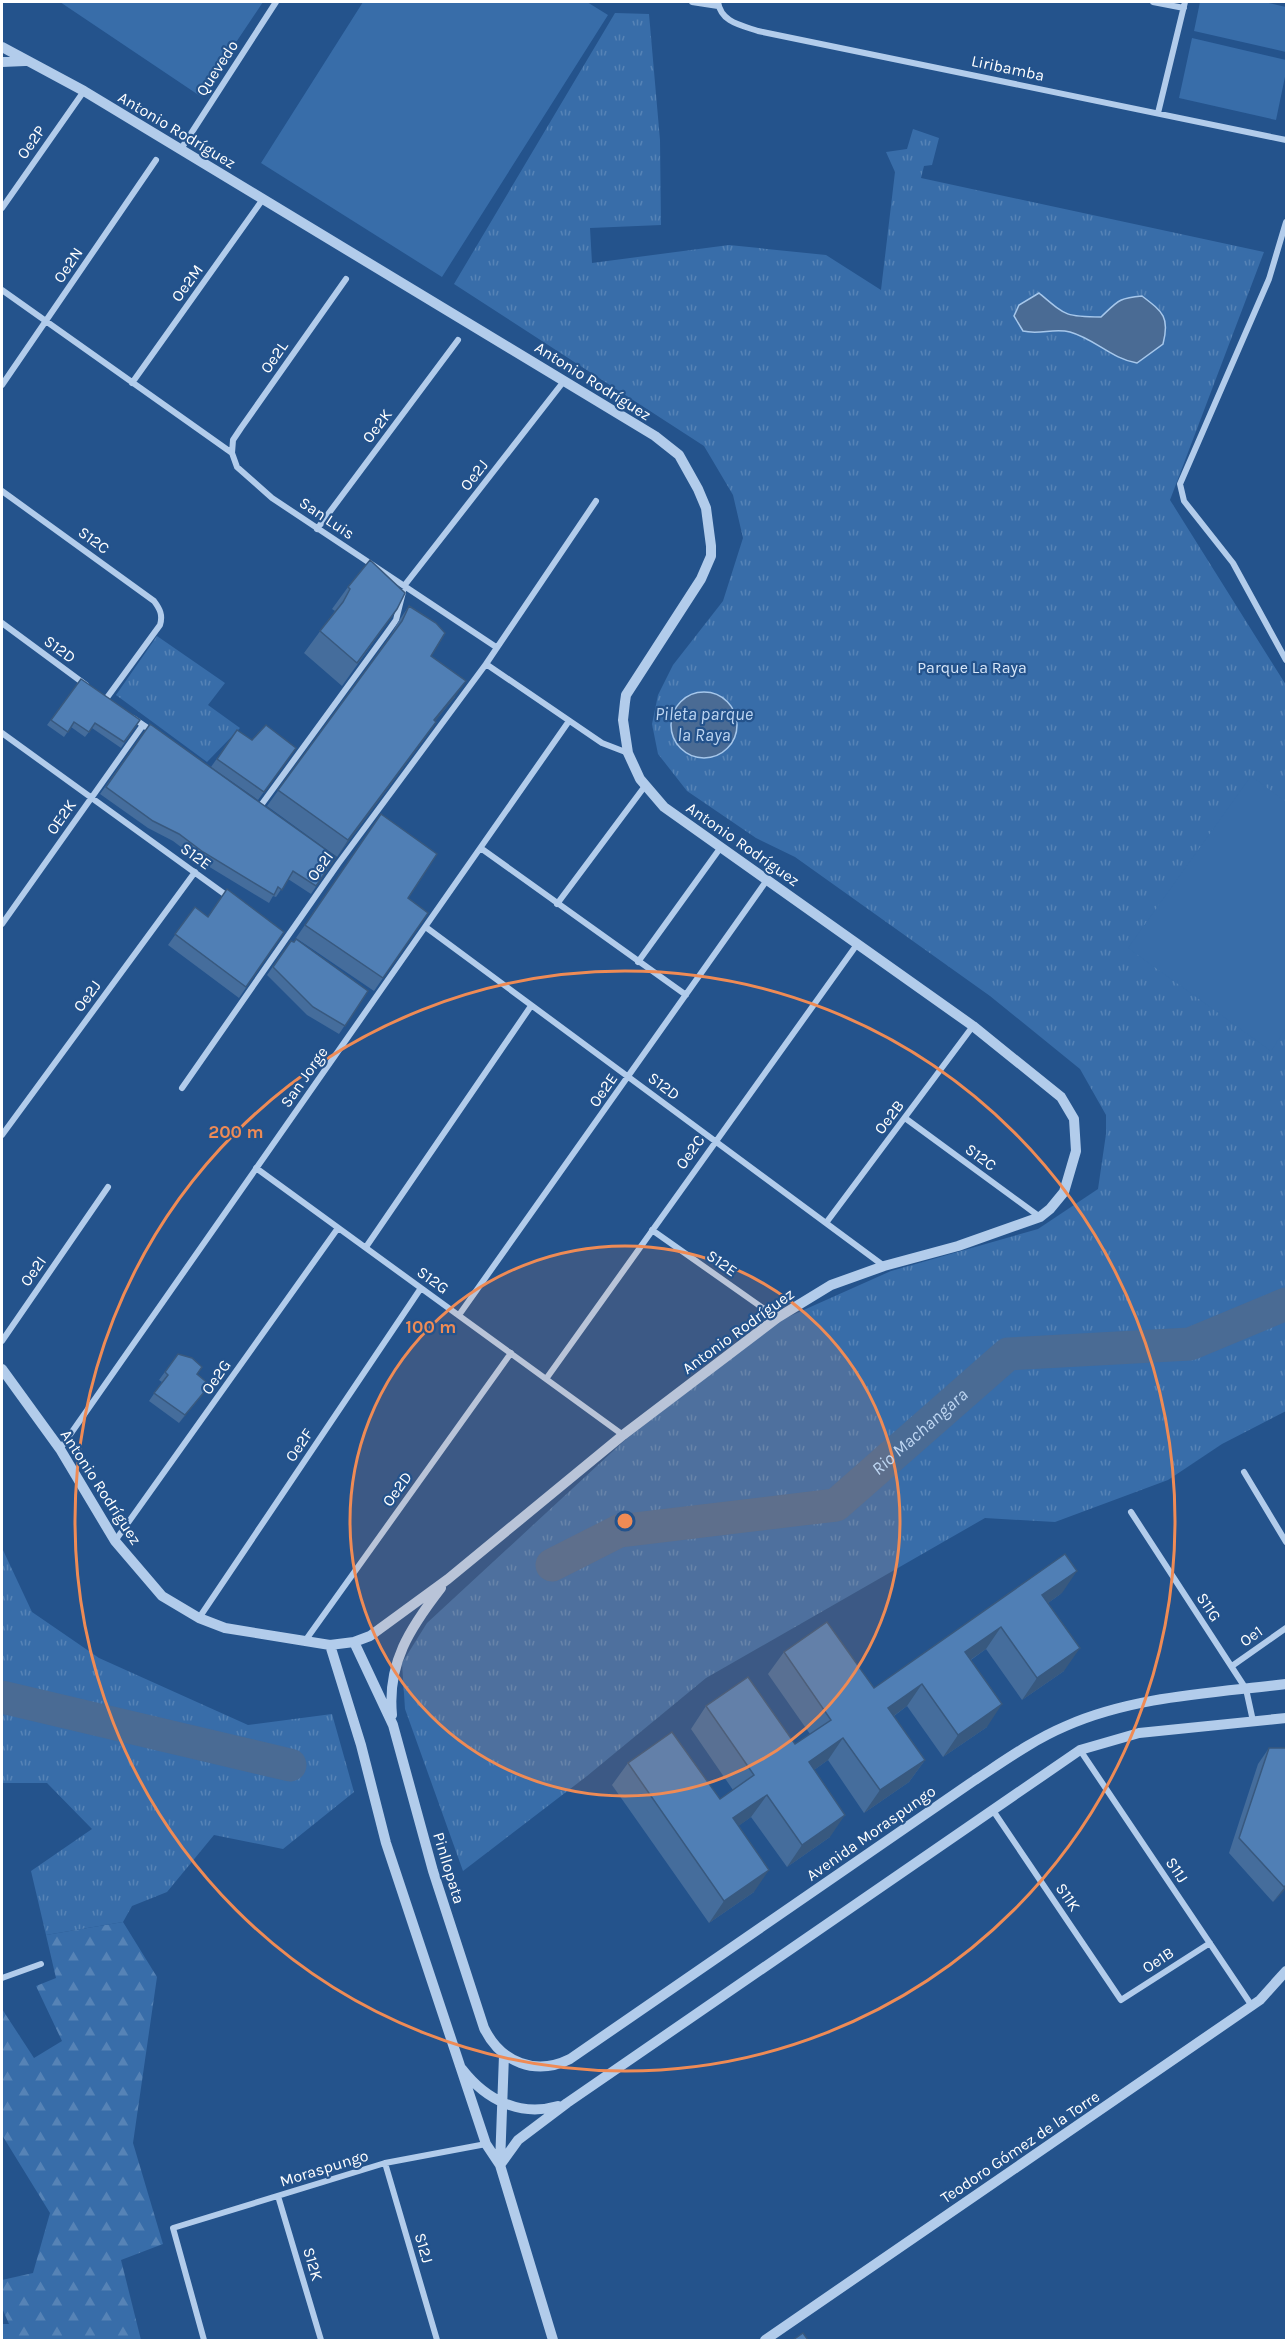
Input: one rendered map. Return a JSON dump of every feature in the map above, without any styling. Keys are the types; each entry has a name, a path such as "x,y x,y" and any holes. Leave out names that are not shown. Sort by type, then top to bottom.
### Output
{"street":[{"name":"Quevedo","path":"181,149 276,2"},
{"path":"692,2 718,4"},
{"path":"1153,2 1185,5 1158,113"},
{"name":"Liribamba","path":"718,4 726,19 758,31 1286,139"},
{"name":"Antonio Rodríguez","path":"2,47 84,91 565,380 655,436 679,455 698,489 710,525 711,556 701,579 626,695 622,720 628,753 645,786 664,807 973,1026 1053,1089 1068,1105 1074,1119 1075,1161 1064,1192 1040,1217 958,1246 884,1266 831,1285 777,1318 623,1434 448,1579 370,1636 354,1642 330,1645 225,1628 199,1618 162,1596 115,1541 60,1449 2,1369"},
{"name":"Antonio Rodríguez","path":"2,62 26,61"},
{"name":"Oe2P","path":"2,208 84,91"},
{"name":"Oe2N","path":"2,385 156,160"},
{"name":"Oe2M","path":"132,383 263,199"},
{"path":"1287,222 1269,279 1180,484 1184,501 1233,563 1287,660"},
{"name":"Oe2L","path":"232,453 233,440 346,279"},
{"name":"San Luis","path":"2,290 232,453 237,467 246,477 317,529 496,647"},
{"name":"Oe2K","path":"317,529 458,340"},
{"name":"Oe2J","path":"404,586 565,380"},
{"name":"S12C","path":"2,490 154,601 160,608 162,617 155,632 106,699"},
{"path":"596,501 486,664 602,743 628,753"},
{"path":"259,808 386,634 401,604 404,586"},
{"name":"S12D","path":"2,623 115,706"},
{"name":"Oe2I","path":"182,1088 338,864 486,664"},
{"path":"124,712 161,738"},
{"name":"San Jorge","path":"60,1449 427,928 569,721"},
{"name":"OE2K","path":"2,924 143,725"},
{"name":"S12E","path":"3,737 91,797 240,905"},
{"path":"557,904 645,786"},
{"path":"251,802 268,814"},
{"path":"638,962 721,847"},
{"path":"482,849 686,995"},
{"path":"329,858 338,864"},
{"name":"Oe2J","path":"2,1136 195,872"},
{"name":"Oe2E","path":"459,1315 767,880"},
{"name":"S12D","path":"427,928 884,1266"},
{"path":"276,931 294,944"},
{"name":"Oe2C","path":"546,1379 858,943"},
{"path":"366,994 375,1001"},
{"path":"366,1247 531,1006"},
{"name":"Oe2B","path":"826,1223 973,1026"},
{"name":"S12C","path":"905,1118 1040,1217"},
{"name":"S12G","path":"256,1168 623,1434"},
{"name":"Oe2I","path":"2,1341 108,1187"},
{"name":"Oe2G","path":"115,1541 338,1228"},
{"name":"S12E","path":"652,1230 777,1318"},
{"name":"Oe2F","path":"199,1618 421,1288"},
{"name":"Oe2D","path":"305,1641 511,1353"},
{"path":"1244,1472 1287,1542"},
{"name":"S11G","path":"1131,1512 1246,1689 1254,1721"},
{"name":"Antonio Rodríguez","path":"393,1725 392,1675 400,1649 448,1579"},
{"name":"Oe1","path":"1232,1666 1287,1628"},
{"name":"Pinllopata","path":"354,1642 393,1725 433,1871 484,2028 496,2049 504,2055"},
{"path":"330,1645 361,1745 386,1843 486,2144 500,2165 553,2340"},
{"name":"Avenida Moraspungo","path":"504,2055 519,2064 540,2067 551,2067 570,2059 975,1780 1032,1743 1065,1726 1131,1704 1287,1684"},
{"path":"500,2165 518,2140 567,2103 1080,1750 1139,1733 1287,1718"},
{"name":"S11J","path":"1080,1750 1252,2006"},
{"name":"S11K","path":"992,1809 1121,2000"},
{"name":"Oe1B","path":"1121,2000 1210,1943"},
{"path":"2,1978 41,1964"},
{"name":"Teodoro Gómez de la Torre","path":"765,2340 1252,2006 1287,1971"},
{"path":"500,2165 504,2055"},
{"path":"455,2056 470,2079 502,2103 535,2110 567,2103"},
{"name":"Moraspungo","path":"204,2340 173,2228 385,2163 486,2144"},
{"name":"S12J","path":"385,2163 437,2340"},
{"name":"S12K","path":"278,2196 321,2340"}],"green space":[{"path":"60,2 263,2 200,96"},
{"path":"363,2 587,2 608,15 442,277 261,163"},
{"path":"1200,2 1264,2 1286,7 1286,52 1194,31"},
{"name":"Parque La Raya","path":"615,13 649,14 660,140 661,225 590,228 592,263 729,245 826,255 881,290 895,172 886,152 907,149 913,129 939,138 932,165 924,166 921,178 1264,252 1170,500 1286,685 1286,1411 1222,1444 1168,1480 1055,1522 985,1518 706,1678 587,1776 463,1871 405,1709 402,1663 427,1623 625,1440 779,1321 891,1271 1038,1229 1098,1189 1106,1134 1106,1115 1080,1069 990,996 795,857 756,838 687,791 658,754 652,724 658,695 673,665 723,601 743,538 733,495 704,446 454,284"},
{"path":"1192,38 1286,60 1286,72 1276,120 1179,98"},
{"path":"157,636 225,683 208,705 240,728 207,762 116,695"},
{"path":"1251,776 1286,802 1286,1028 1271,1051 1128,948"},
{"path":"2,1548 32,1612 99,1658 248,1725 332,1714 354,1792 283,1849 214,1835 167,1892 132,1906 123,1922 46,1935 31,1871 92,1829 47,1783 2,1783"},
{"path":"123,1922 157,1977 133,2143 163,2244 121,2260 141,2340 2,2340 2,2324 9,2324 2,2308 2,2280 33,2273 50,2213 2,2135 2,2009 34,2058 62,2041 36,1986 56,1978 46,1935"}],"water":[{"path":"1039,293 1067,314 1089,317 1101,317 1119,301 1142,296 1163,316 1166,327 1163,344 1137,363 1128,361 1070,332 1023,331 1014,316 1019,305"},
{"name":"Pileta parque la Raya","path":"697,692 711,692 723,697 732,706 737,725 735,738 728,749 711,758 697,758 685,753 676,744 671,732 671,718 676,706 685,697"}],"building":[{"path":"370,560 405,593 397,609 357,663 320,631 343,602 350,589 348,587"},
{"path":"409,606 436,623 445,633 431,656 466,681 434,720 436,722 348,840 278,790 402,621"},
{"path":"81,679 140,720 124,742 95,723 89,732 74,722 68,732 51,720"},
{"path":"150,724 336,857 316,886 293,871 282,890 278,887 274,895 203,852 179,834 153,821 106,787"},
{"path":"266,725 296,748 264,792 217,759 237,730 252,740"},
{"path":"381,814 437,854 408,898 428,913 383,978 305,925"},
{"path":"227,889 284,932 246,987 175,934 195,907 208,917"},
{"path":"296,939 368,991 345,1026 313,1007 273,967 291,941 294,942"},
{"path":"178,1354 192,1358 202,1367 197,1374 210,1385 185,1415 154,1393 168,1375 165,1372"},
{"path":"1065,1554 1077,1571 1042,1595 1080,1648 1037,1678 1001,1627 965,1652 1002,1704 958,1735 922,1684 888,1708 925,1760 880,1790 843,1738 809,1762 845,1815 802,1845 767,1795 733,1818 769,1870 724,1901 628,1763 672,1732 720,1799 754,1775 706,1706 748,1677 795,1744 831,1720 784,1652 827,1622 874,1688"},
{"path":"1269,1748 1287,1748 1287,1884 1284,1887 1239,1838"},
{"path":"803,2333 808,2340 793,2340"}],"waterway":[{"name":"Rio Machangara","path":"552,1565 619,1531 836,1505 1008,1354 1190,1344 1286,1304"},
{"path":"2,1697 290,1765"}]}
